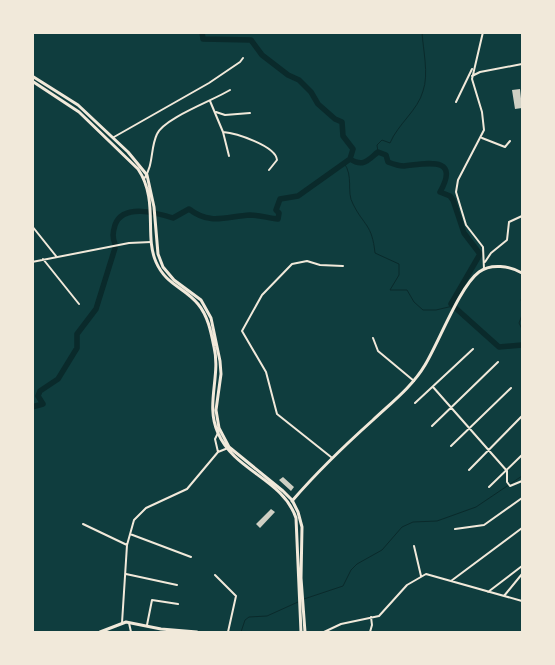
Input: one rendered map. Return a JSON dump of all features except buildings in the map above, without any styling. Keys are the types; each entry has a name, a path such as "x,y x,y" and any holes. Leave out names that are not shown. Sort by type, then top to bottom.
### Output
{"main road":[{"path":"32,76 78,105 145,177 154,218 153,254 164,276 198,304 206,316 217,362 212,411 219,432 228,448 291,502 298,527 300,596 305,632"},
{"path":"32,81 70,105 112,140"},
{"path":"154,218 156,222 158,254"},
{"path":"156,222 152,242 167,273 201,300 211,318 221,374 216,410 219,432"},
{"path":"291,502 332,458 414,381 472,280 484,269 510,268 522,273"},
{"path":"301,603 301,632"},
{"path":"100,632 129,622 198,632"}],"street":[{"path":"483,32 472,76 484,124 482,138 458,180 456,192 466,225 484,247 484,269"},
{"path":"112,140 209,83 243,58"},
{"path":"472,76 480,72 522,64"},
{"path":"456,102 473,67"},
{"path":"145,177 151,166 155,139 160,129 190,110 230,90"},
{"path":"210,101 223,132 229,156"},
{"path":"216,112 225,115 250,114"},
{"path":"223,132 273,150 277,160 269,170"},
{"path":"482,138 505,146 510,142"},
{"path":"484,263 491,253 507,240 509,222 522,216"},
{"path":"32,226 56,256"},
{"path":"32,262 129,243 152,242"},
{"path":"43,259 78,304"},
{"path":"332,458 303,437 277,414 266,372 242,331 262,295 292,264 307,261 320,265 343,266"},
{"path":"374,338 378,351 414,381"},
{"path":"416,403 473,349"},
{"path":"432,426 498,362"},
{"path":"433,387 506,471 507,482 510,486 522,481"},
{"path":"451,446 511,388"},
{"path":"469,470 522,416"},
{"path":"218,452 215,439 219,432"},
{"path":"122,623 122,599 129,534 137,516 146,508 187,489 218,452 228,448"},
{"path":"490,487 522,456"},
{"path":"455,529 484,525 522,498"},
{"path":"83,524 128,545"},
{"path":"451,580 522,528"},
{"path":"129,534 191,557"},
{"path":"414,546 421,576"},
{"path":"488,592 522,566"},
{"path":"126,574 177,585"},
{"path":"324,632 341,624 379,616 406,585 428,574 522,602"},
{"path":"504,596 522,574"},
{"path":"214,575 236,596 228,632"},
{"path":"147,626 152,600 178,604"},
{"path":"370,632 372,625 371,617"},
{"path":"129,622 131,632"}],"waterway":[{"path":"202,32 203,39 251,40 262,55 288,75 299,80 311,92 318,104 335,119 342,122 343,136 353,149 350,159 355,162 366,162 378,152 386,155 388,162 398,165 438,164 443,167 446,172 440,192 450,196 453,200 464,233 480,254 451,304 499,347 522,345"},
{"path":"378,152 377,145 382,140 390,143 420,98 426,77 422,32"},
{"path":"115,244 113,239 115,225 119,218 133,212 150,212 173,218 189,209 212,219 250,215 278,219 279,213 276,210 280,199 298,196 350,159"},
{"path":"344,163 349,173 351,199 370,231 375,253 399,264 399,275 390,290 407,290 414,302 423,310 436,310 453,306"},
{"path":"32,407 43,404 38,396 40,391 58,379 77,348 77,334 96,309 115,248"},
{"path":"522,315 519,323 522,329"},
{"path":"304,599 343,586 351,570 357,564 382,550 402,527 413,522 437,521 476,507 522,476"},
{"path":"241,632 245,620 249,617 267,616 298,602"}]}
